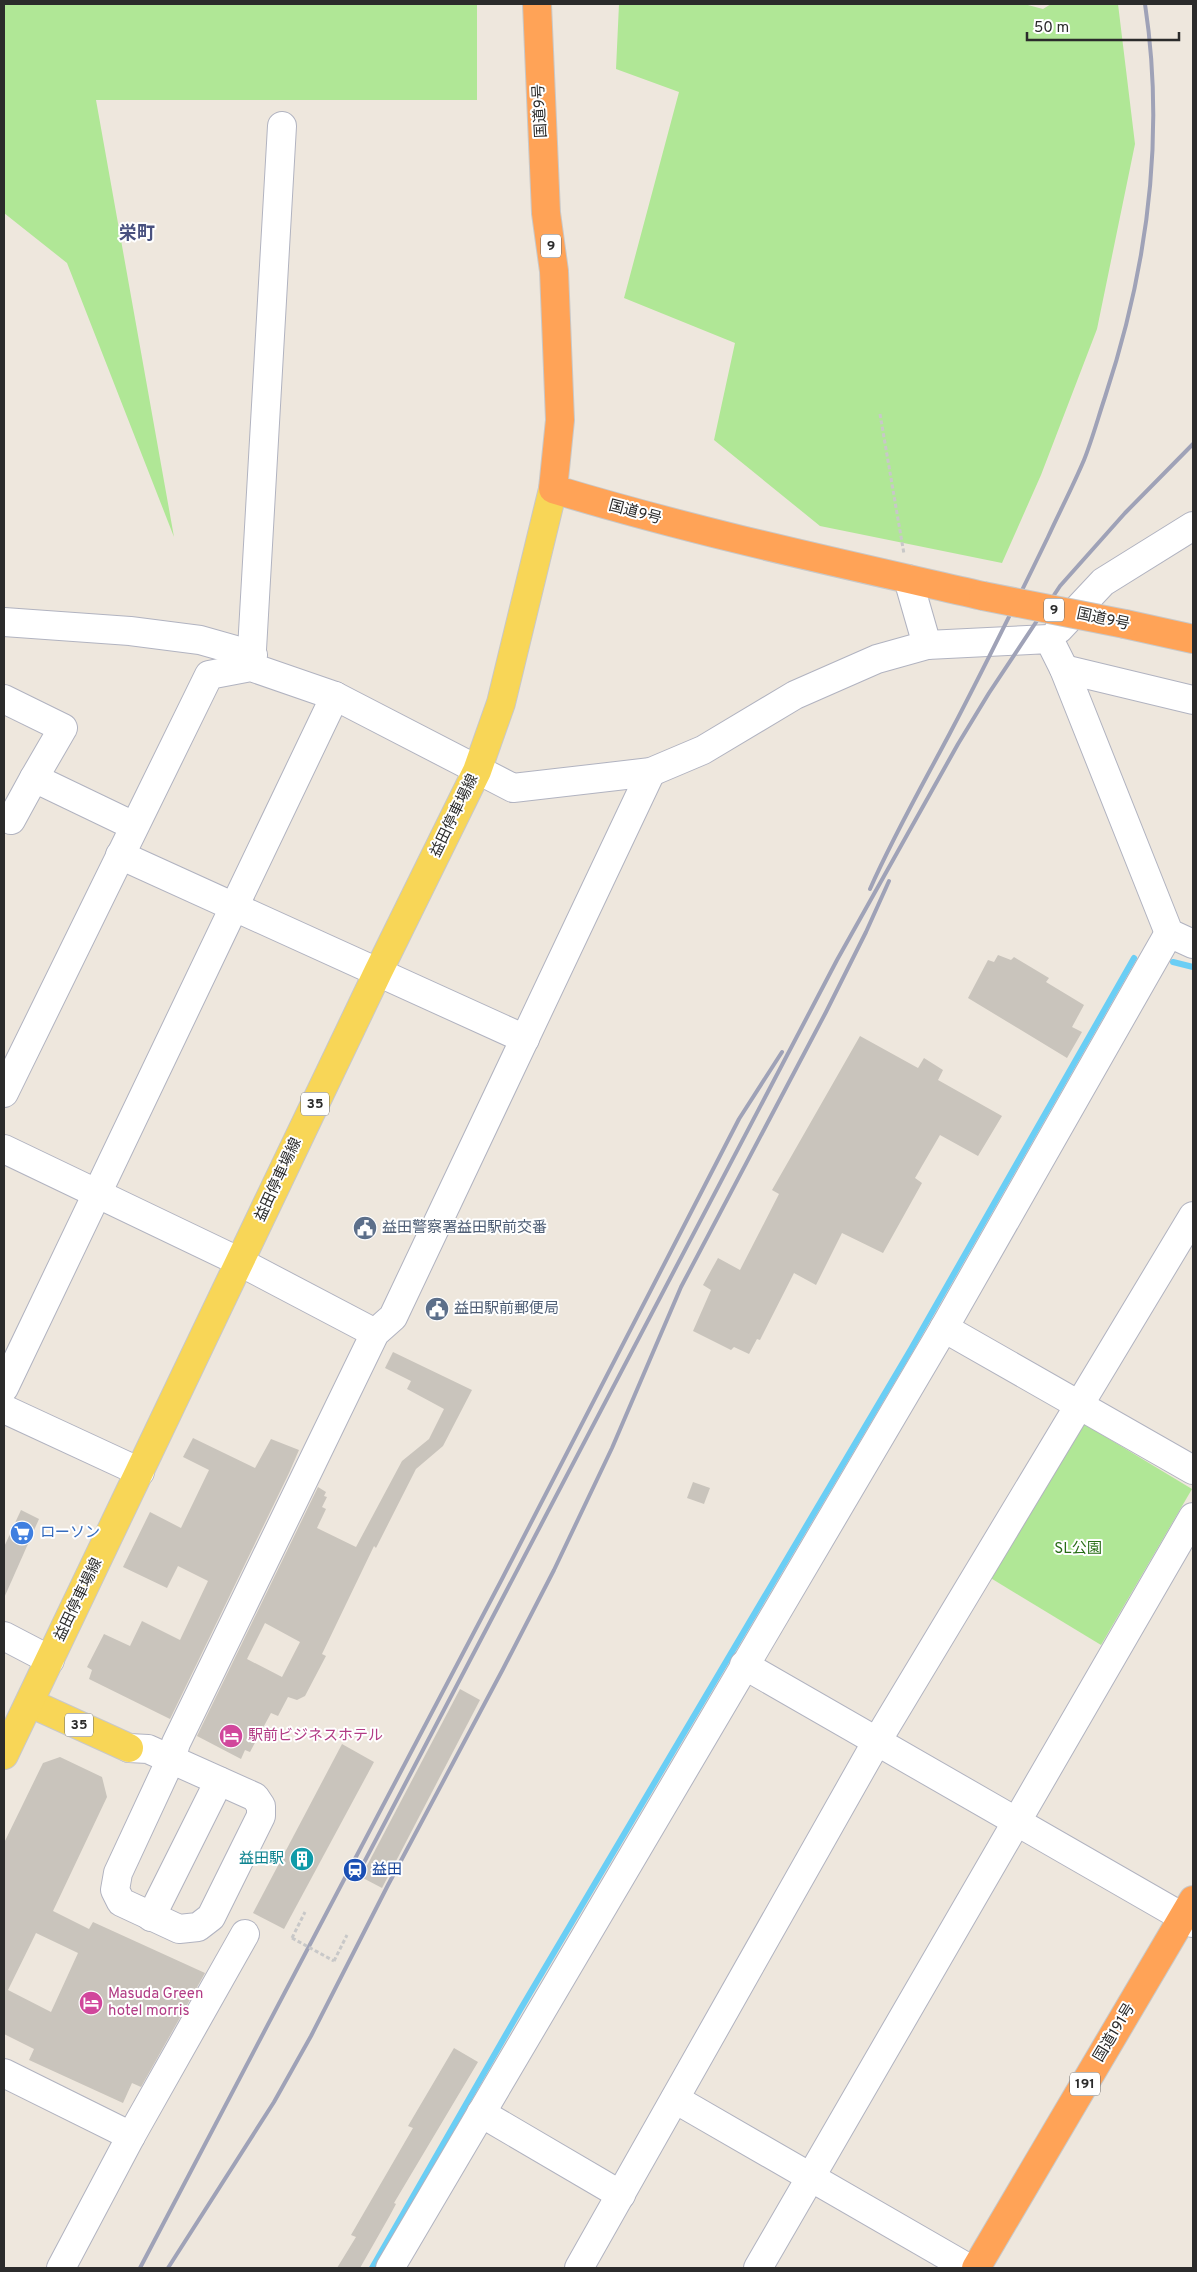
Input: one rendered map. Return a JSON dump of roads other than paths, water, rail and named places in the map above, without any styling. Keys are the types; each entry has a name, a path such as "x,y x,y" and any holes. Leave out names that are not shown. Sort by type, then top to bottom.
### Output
{"highway":[{"name":"国道9号","path":"536,4 546,213 554,271 560,420 554,489 626,511 798,554 983,596 1193,639"},
{"name":"国道191号","path":"976,2268 1190,1913"}],"main road":[{"name":"益田停車場線","path":"4,1755 378,972 477,770 501,703 554,489"},
{"name":"35","path":"30,1703 129,1748"}],"street":[{"path":"252,661 282,126"},
{"path":"4,622 130,631 200,640 335,696 513,788 651,772 704,750 795,695 877,659 927,644 1050,639 1103,582 1193,526"},
{"path":"908,579 927,644"},
{"path":"390,2268 944,1328 1181,938 1050,639"},
{"path":"4,1093 209,675 252,661"},
{"path":"1064,669 1193,700"},
{"path":"4,1388 335,696"},
{"path":"4,699 62,728 11,820 4,816"},
{"path":"129,1748 148,1749 171,1759 255,1797 261,1806 261,1816 211,1917 198,1927 178,1929 121,1902 115,1890 118,1874 171,1759 180,1734 375,1333 393,1316 651,772"},
{"path":"34,778 134,826"},
{"path":"120,855 525,1039"},
{"path":"4,1149 240,1262 375,1333"},
{"path":"579,2268 877,1741 1193,1216"},
{"path":"944,1328 1193,1470"},
{"path":"4,1409 140,1472"},
{"path":"758,2268 1193,1517"},
{"path":"4,1636 50,1660"},
{"path":"744,1665 1017,1822 1190,1913"},
{"path":"129,1748 142,1768 146,1788 147,1813"},
{"path":"151,1917 219,1781"},
{"path":"61,2268 131,2136 244,1934"},
{"path":"4,2074 131,2136"},
{"path":"675,2099 968,2268"},
{"path":"481,2113 621,2195"}],"waterway":[{"path":"372,2268 520,2010 911,1349 1134,958"},
{"path":"1173,962 1193,967"}],"railway":[{"path":"870,889 899,829 988,660 1071,489 1084,460 1120,349 1132,301 1141,252 1152,153 1153,103 1151,54 1145,4"},
{"path":"359,1872 837,960 958,744 989,693 1060,586 1125,513 1193,444"},
{"path":"168,2268 274,2102 311,2036 388,1885 503,1669 554,1570 612,1448 681,1287 826,1012 889,881"},
{"path":"140,2268 502,1579 739,1119 782,1052"}],"place":[{"name":"益田警察署益田駅前交番","path":"365,1228"},
{"name":"益田駅前郵便局","path":"437,1309"},
{"name":"ローソン","path":"22,1533"},
{"name":"駅前ビジネスホテル","path":"231,1736"},
{"name":"益田駅","path":"302,1859"},
{"name":"益田","path":"355,1870"},
{"name":"Masuda Green hotel morris","path":"91,2003"}],"district":[{"name":"栄町","path":"137,234"}],"park label":[{"name":"SL公園","path":"1078,1549"}]}
